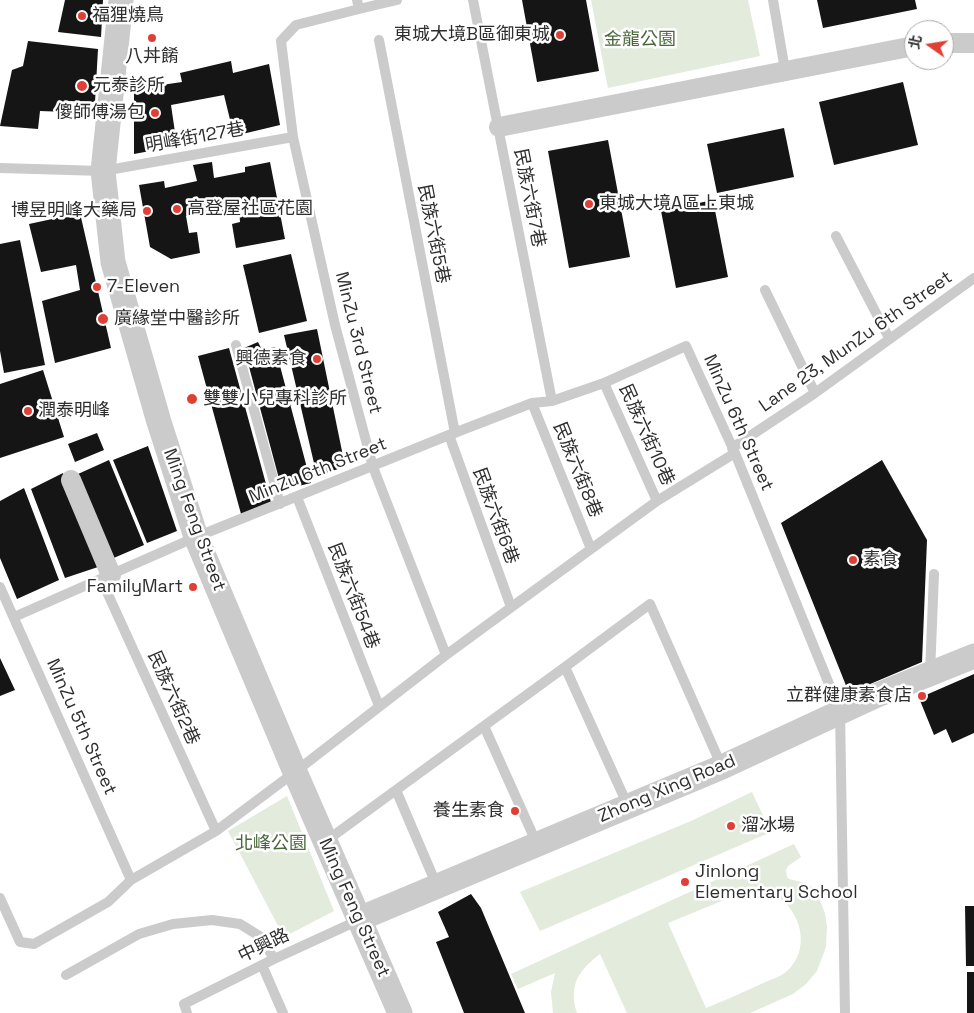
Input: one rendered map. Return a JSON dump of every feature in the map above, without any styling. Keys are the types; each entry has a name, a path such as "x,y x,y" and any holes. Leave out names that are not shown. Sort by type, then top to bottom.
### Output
{"street":[{"name":"Ming Feng Street","path":"120,0 103,171 113,262 159,422 196,537 295,772 400,1013"},
{"path":"954,43 974,43"},
{"path":"499,127 904,48"},
{"path":"71,480 106,577"},
{"name":"Zhong Xing Road","path":"359,919 722,767 840,711 974,656"}],"lane":[{"path":"358,5 397,0"},
{"name":"民族六街7巷","path":"473,0 552,401"},
{"path":"773,0 785,70"},
{"name":"MinZu 3rd Street","path":"358,5 296,25 282,41 282,57 293,137 335,325 373,467 446,655"},
{"name":"民族六街5巷","path":"379,40 452,434"},
{"name":"明峰街127巷","path":"103,171 293,137"},
{"path":"0,168 103,171"},
{"path":"836,236 889,338"},
{"name":"Lane 23, MunZu 6th Street","path":"0,898 20,942 34,944 108,902 131,880 216,830 511,607 658,501 815,393 974,278"},
{"path":"765,290 815,393"},
{"path":"236,345 280,504"},
{"name":"MinZu 6th Street","path":"14,617 196,537 532,403 552,401 604,383 686,346 733,450 840,711 844,1013"},
{"name":"民族六街10巷","path":"604,383 658,501"},
{"name":"民族六街8巷","path":"532,403 591,549"},
{"name":"民族六街6巷","path":"452,434 511,607"},
{"name":"民族六街54巷","path":"297,497 379,706"},
{"path":"930,674 934,574"},
{"name":"民族六街2巷","path":"106,577 216,830"},
{"name":"MinZu 5th Street","path":"0,587 131,880"},
{"path":"325,842 650,604 722,767"},
{"path":"565,667 628,806"},
{"path":"484,726 537,844"},
{"path":"396,790 437,886"},
{"name":"中興路","path":"185,1009 262,965 359,919"},
{"path":"66,975 140,934 172,924 212,920 240,924 260,937 274,959"},
{"path":"262,965 283,1013"}],"green space":[{"name":"金龍公園","path":"591,0 748,0 760,56 608,88"},
{"path":"752,792 771,832 540,931 520,892 691,821"},
{"name":"北峰公園","path":"287,796 334,911 284,937 228,831"},
{"path":"794,844 801,857 788,866 786,870 787,877 816,889 825,914 827,926 826,947 817,971 806,984 793,994 750,1013 627,1013 600,954 586,966 577,979 574,994 577,1013 553,1013 551,992 555,973 518,989 511,974","holes":["751,889 765,890 777,896 788,905 796,917 800,930 801,944 797,957 789,969 779,976 706,1008 668,923"]}],"building":[{"name":"福狸燒鳥","path":"65,0 103,0 101,37 58,32"},
{"name":"東城大境B區御東城","path":"522,0 586,0 599,71 537,82"},
{"path":"817,0 915,0 917,9 823,28"},
{"path":"28,41 98,49 95,102 68,101 67,112 40,111 38,129 0,126 12,70 23,66"},
{"path":"231,61 233,73 269,64 280,125 234,136 224,95 171,105 177,146 134,154 134,89 182,82 180,73"},
{"path":"903,82 918,145 834,165 819,102"},
{"path":"784,128 794,177 717,193 707,144"},
{"name":"東城大境A區上東城","path":"608,140 630,257 569,268 548,151"},
{"name":"高登屋社區花園","path":"212,162 214,178 245,172 245,167 270,162 285,239 236,248 232,224 240,222 239,207 230,207 230,211 222,212 222,208 201,211 202,214 186,216 189,233 197,232 200,253 171,259 150,247 139,185 164,181 165,188 197,181 193,165"},
{"path":"713,200 728,277 676,288 661,211"},
{"path":"80,213 111,348 55,363 42,301 80,290 76,265 41,272 29,224"},
{"path":"20,240 45,365 4,373 0,351 0,244"},
{"name":"高登屋社區花園","path":"291,254 307,321 259,333 243,265"},
{"path":"317,329 343,456 341,468 317,476 284,335"},
{"path":"258,342 262,350 275,347 311,483 282,490 244,348"},
{"path":"229,348 272,506 241,514 198,356"},
{"name":"潤泰明峰","path":"43,370 64,437 0,458 0,384"},
{"path":"97,433 104,450 75,462 68,444"},
{"path":"148,446 177,531 147,543 113,460"},
{"path":"109,460 144,545 109,560 78,474"},
{"path":"882,460 927,540 922,662 849,693 781,523"},
{"path":"63,473 98,567 65,578 31,489"},
{"path":"24,488 59,580 17,599 0,558 0,501"},
{"path":"0,658 15,690 0,696"},
{"path":"974,674 974,733 952,743 946,729 934,735 919,698"},
{"path":"471,894 481,908 525,1013 464,1013 436,942 449,937 438,912"},
{"path":"965,906 974,906 974,966 966,966"},
{"path":"967,972 974,972 974,1013 967,1013"}],"place":[{"name":"福狸燒鳥","path":"82,16"},
{"name":"東城大境B區御東城","path":"560,35"},
{"name":"八丼餚","path":"152,38"},
{"name":"元泰診所","path":"82,86"},
{"name":"傻師傅湯包","path":"155,113"},
{"name":"東城大境A區上東城","path":"589,204"},
{"name":"高登屋社區花園","path":"177,209"},
{"name":"博昱明峰大藥局","path":"147,211"},
{"name":"7-Eleven","path":"97,287"},
{"name":"廣緣堂中醫診所","path":"103,319"},
{"name":"興德素食","path":"317,359"},
{"name":"雙雙小兒專科診所","path":"192,399"},
{"name":"潤泰明峰","path":"28,411"},
{"name":"素食","path":"853,560"},
{"name":"FamilyMart","path":"193,587"},
{"name":"立群健康素食店","path":"922,696"},
{"name":"養生素食","path":"515,811"},
{"name":"溜冰場","path":"731,826"},
{"name":"Jinlong Elementary School","path":"685,882"}]}
